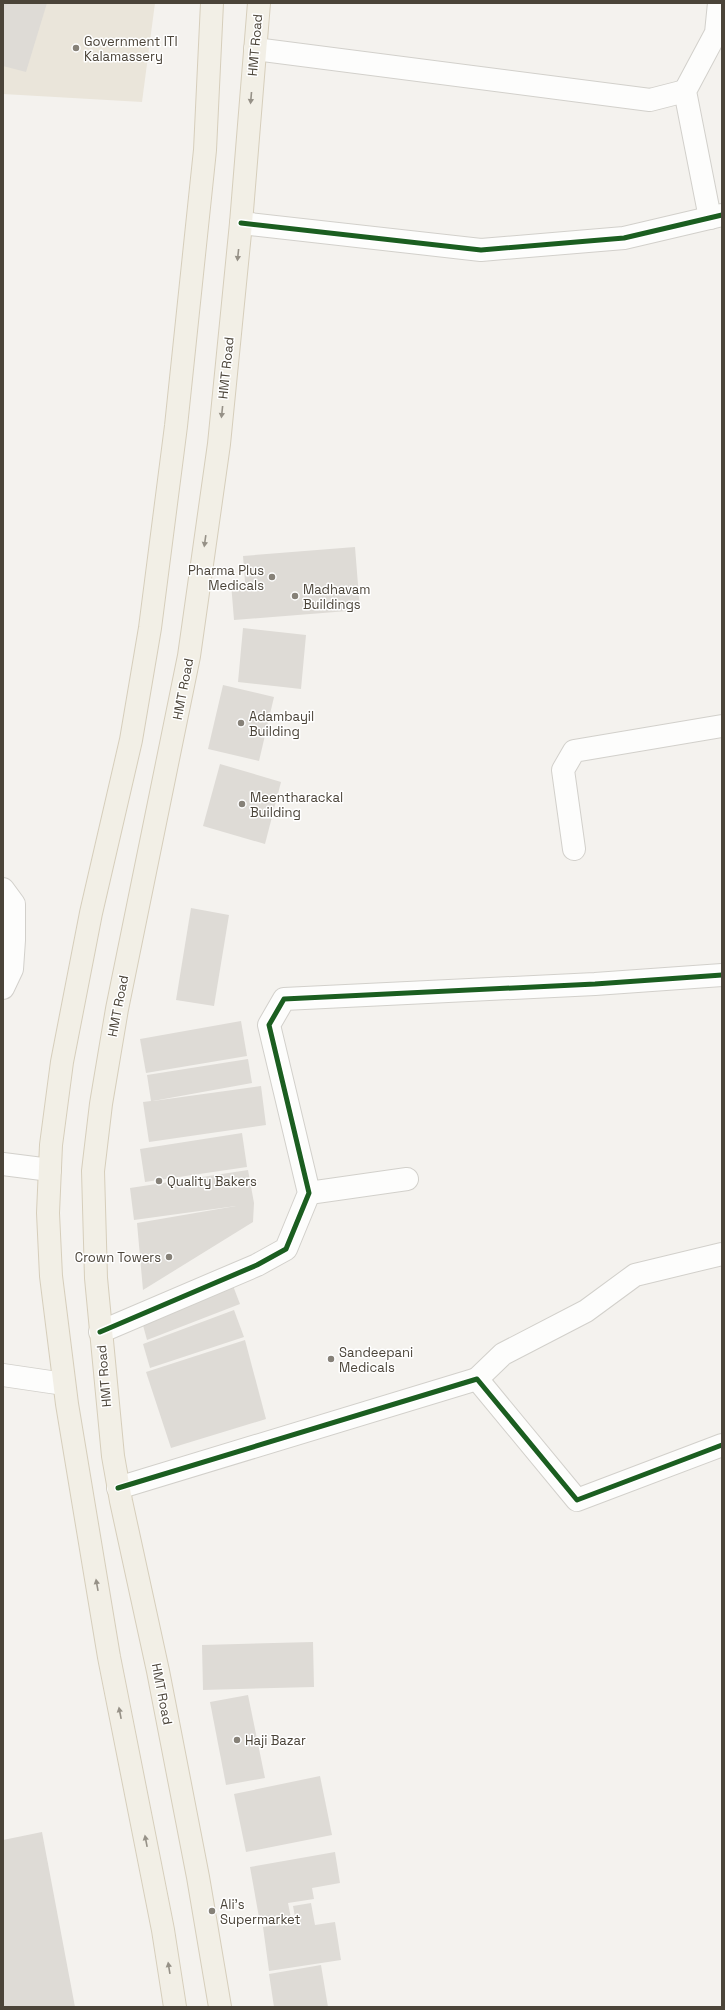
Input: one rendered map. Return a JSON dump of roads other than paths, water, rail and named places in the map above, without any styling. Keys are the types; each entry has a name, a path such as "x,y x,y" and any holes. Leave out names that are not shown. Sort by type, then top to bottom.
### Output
{"main road":[{"path":"176,2007 163,1930 109,1657 64,1384 51,1276 48,1213 51,1146 62,1062 91,913 132,740 150,628 176,426 204,150 212,3"},
{"name":"HMT Road","path":"220,2007 198,1877 164,1702 118,1488 108,1415 100,1332 96,1278 93,1172 101,1104 117,1009 190,656 218,444 241,222 259,3"}],"street":[{"path":"241,222 481,250 624,238 716,217 685,91 716,33 719,3"},
{"path":"255,49 650,100 685,91"},
{"path":"574,848 563,770 574,751 722,726"},
{"path":"3,889 14,904 14,940 12,969 3,988"},
{"path":"100,1332 257,1265 286,1249 310,1193 269,1026 284,999 595,984 722,975"},
{"path":"3,1164 50,1170"},
{"path":"310,1193 407,1179"},
{"path":"118,1488 477,1379 503,1354 586,1311 635,1275 722,1254"},
{"path":"3,1375 64,1384"},
{"path":"477,1379 577,1500 722,1445"}],"place":[{"name":"Government ITI Kalamassery","path":"76,48"},
{"name":"Pharma Plus Medicals","path":"272,577"},
{"name":"Madhavam Buildings","path":"295,596"},
{"name":"Adambayil Building","path":"241,723"},
{"name":"Meentharackal Building","path":"242,804"},
{"name":"Quality Bakers","path":"159,1181"},
{"name":"Crown Towers","path":"169,1257"},
{"name":"Sandeepani Medicals","path":"331,1359"},
{"name":"Haji Bazar","path":"237,1740"},
{"name":"Ali's Supermarket","path":"212,1911"}]}
